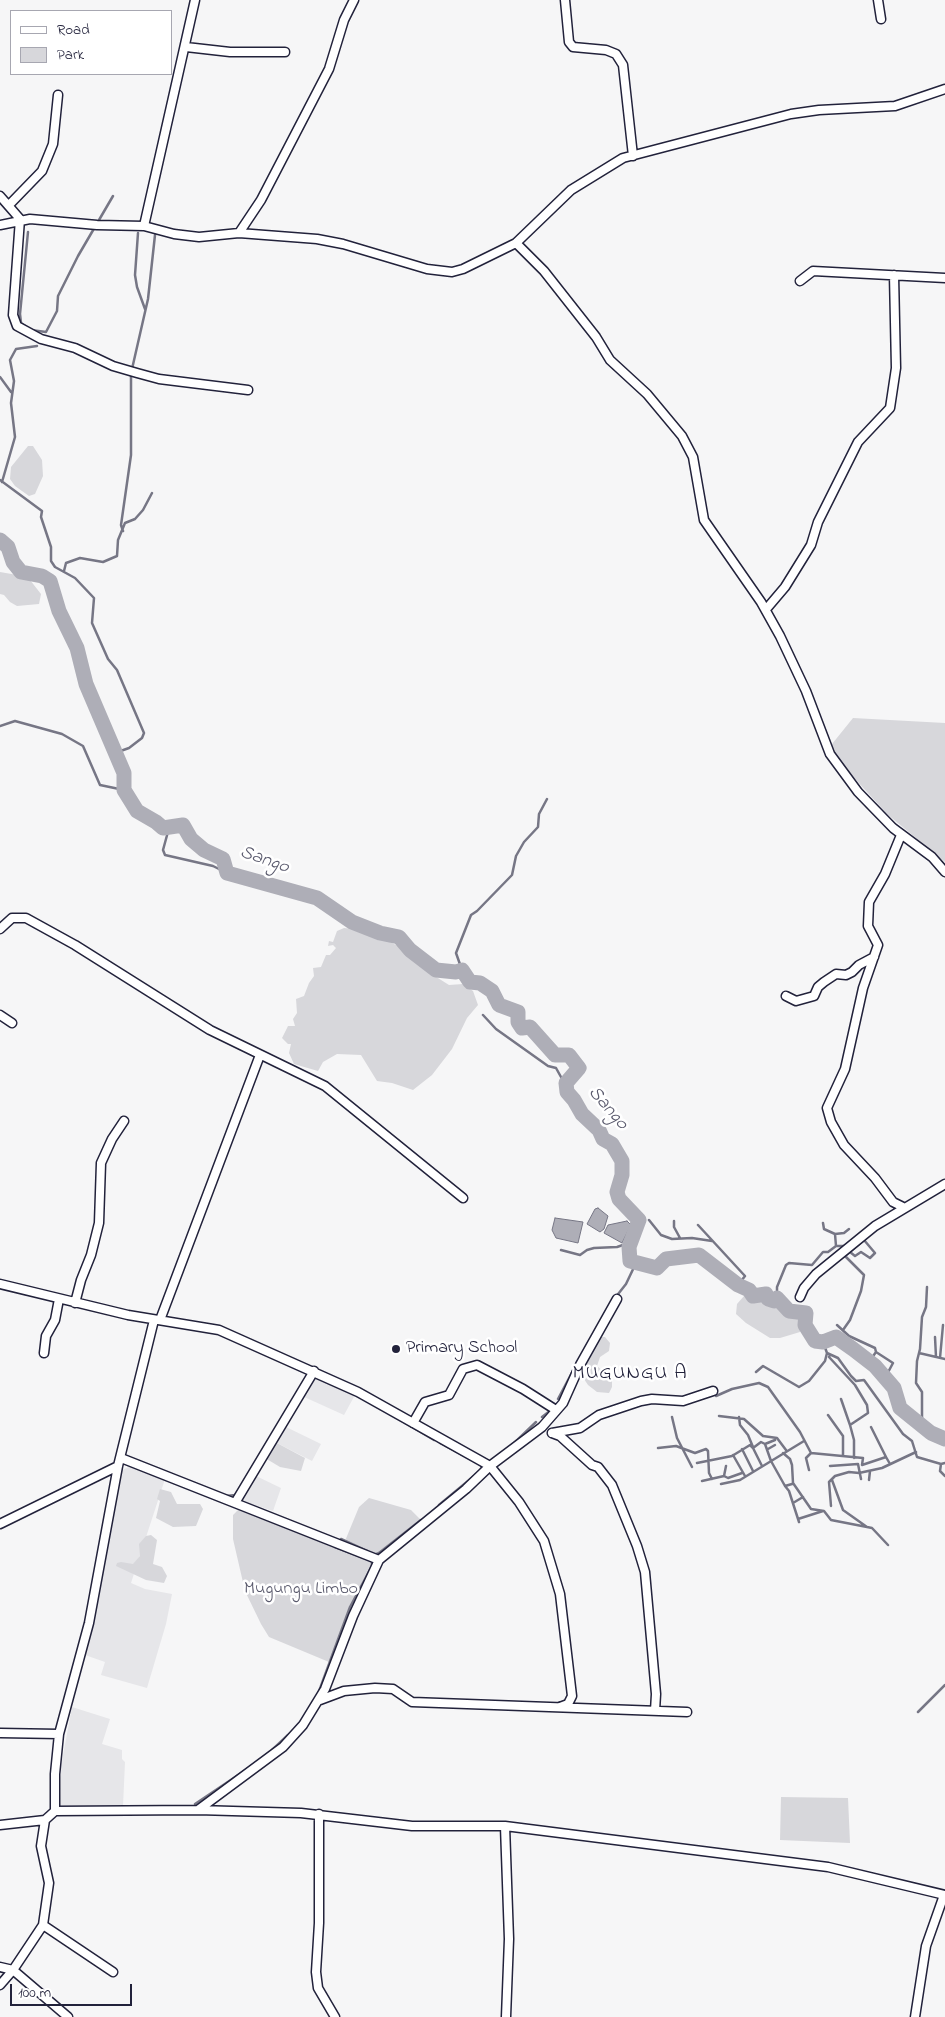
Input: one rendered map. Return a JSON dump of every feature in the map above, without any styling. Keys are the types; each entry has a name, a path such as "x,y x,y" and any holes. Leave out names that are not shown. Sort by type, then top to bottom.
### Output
{"street":[{"path":"144,226 186,47 195,0"},
{"path":"240,233 265,194 329,69 344,20 354,0"},
{"path":"566,0 569,42 573,46 606,50 616,54 623,65 634,156"},
{"path":"878,0 881,19"},
{"path":"186,47 230,52 285,52"},
{"path":"0,224 20,220 144,226 174,234 199,237 240,233 317,239 343,244 439,271 463,270 516,244 571,190 623,158 791,114 820,110 895,106 945,89"},
{"path":"9,205 42,170 53,144 58,95"},
{"path":"0,196 20,220 13,315 17,326 41,339 75,348 113,366 144,375 159,379 248,390"},
{"path":"516,244 544,271 596,337 610,360 647,394 682,436 693,457 704,520 761,602 806,692 830,754 858,792 902,835 932,857 945,872"},
{"path":"800,281 813,271 945,278"},
{"path":"768,607 785,587 812,545 818,522 858,442 890,408 896,368 894,275"},
{"path":"902,835 885,874 869,902 868,926 878,944 863,988 845,1069 828,1108 831,1122 844,1145 875,1178 893,1202 905,1208"},
{"path":"0,929 12,918 26,918 82,950 210,1030 325,1086 463,1198"},
{"path":"786,996 796,1001 814,996 818,987 836,974 846,975 874,957"},
{"path":"0,1015 12,1023"},
{"path":"55,1812 55,1774 59,1734 88,1624 119,1462 157,1320 260,1055"},
{"path":"74,1303 91,1255 98,1223 101,1163 112,1139 124,1121"},
{"path":"800,1297 804,1288 816,1274 875,1226 945,1184"},
{"path":"893,1202 893,1215"},
{"path":"0,1284 74,1303 157,1320 219,1330 358,1392 490,1466 519,1502 544,1542 560,1594 572,1696 568,1704 560,1707"},
{"path":"44,1353 46,1336 55,1320 59,1299"},
{"path":"198,1810 283,1747 303,1725 320,1700 353,1616 379,1560 466,1489 490,1466 542,1427 563,1403 580,1365 617,1299"},
{"path":"413,1423 425,1402 449,1395 463,1369 477,1365 556,1410"},
{"path":"235,1503 314,1371"},
{"path":"552,1433 580,1428 599,1415 652,1399 683,1401 713,1391"},
{"path":"542,1427 560,1436 598,1468 612,1485 637,1546 646,1572 656,1711"},
{"path":"0,1524 119,1462 235,1503 379,1560"},
{"path":"320,1700 344,1691 375,1688 393,1689 412,1702 687,1712"},
{"path":"572,1696 585,1708"},
{"path":"0,1733 59,1734"},
{"path":"0,1825 46,1820 55,1812 198,1810 319,1814 412,1826 505,1826 828,1867 944,1895 926,1946 915,2017"},
{"path":"319,1814 319,1923 316,1972 318,1988 335,2017"},
{"path":"0,1985 13,1970 43,1925 49,1883 41,1846 46,1820"},
{"path":"505,1826 509,1939 506,2017"},
{"path":"43,1925 112,1972"},
{"path":"0,1967 13,1970 68,2017"}],"shaded area":[{"path":"598,1208 608,1216 604,1229 600,1232 587,1224 595,1209"},
{"path":"555,1218 583,1222 578,1243 556,1238 552,1230"},
{"path":"627,1221 631,1225 622,1243 604,1233 608,1225"},
{"path":"314,1376 355,1395 344,1415 302,1396"},
{"path":"284,1426 321,1444 312,1461 275,1442"},
{"path":"129,1467 165,1479 131,1583 145,1589 172,1594 166,1624 147,1688 101,1675 105,1662 85,1655 122,1470"},
{"path":"254,1475 281,1488 273,1511 243,1501 243,1496"},
{"path":"72,1707 110,1719 102,1744 122,1750 122,1759 125,1762 123,1806 60,1808 61,1766"}],"green space":[{"path":"28,446 33,446 42,460 43,476 35,494 29,496 15,486 10,479 11,467"},
{"path":"0,572 23,576 30,580 41,594 39,604 17,606 0,594"},
{"path":"853,718 945,723 945,862 887,814 828,749"},
{"path":"354,924 404,949 430,973 449,985 463,984 473,991 478,1005 467,1018 452,1049 432,1075 413,1090 392,1083 377,1081 361,1055 337,1054 323,1062 318,1071 294,1064 289,1053 291,1044 288,1044 282,1038 288,1026 295,1026 293,1019 297,1013 296,999 304,996 314,976 313,968 321,967 326,955 330,955 336,948 333,945 328,946 329,941 333,942 337,931 344,928 354,929"},
{"path":"744,1296 762,1298 802,1320 800,1332 780,1338 770,1338 746,1323 736,1314 737,1304"},
{"path":"599,1337 605,1337 610,1343 609,1351 600,1357 597,1366 612,1379 612,1387 609,1393 597,1392 588,1385 584,1379 585,1374 580,1371"},
{"path":"275,1442 305,1458 301,1471 280,1467 265,1458"},
{"path":"160,1489 171,1492 177,1504 200,1504 203,1509 196,1526 173,1527 156,1518 160,1501 157,1499"},
{"path":"369,1498 411,1510 421,1520 374,1555 345,1541 359,1507"},
{"name":"Mugungu Limbo","path":"238,1510 372,1561 372,1566 349,1607 329,1662 269,1637 261,1624 245,1591 233,1539 233,1515"},
{"path":"151,1535 157,1540 153,1564 162,1567 167,1576 164,1583 146,1580 116,1566 117,1563 121,1562 133,1564 140,1556 139,1544 146,1536"},
{"path":"781,1797 848,1798 850,1843 780,1840"}],"waterway":[{"path":"28,232 20,314 21,323 31,330 46,332 57,311 58,296 78,256 113,196"},
{"path":"138,233 135,275 145,309"},
{"path":"132,369 148,299 155,235"},
{"path":"2,482 15,437 11,403 14,381 10,360 16,349 37,346"},
{"path":"123,531 121,525 131,455 131,376"},
{"path":"0,377 11,392"},
{"path":"0,480 42,511 41,517 51,547 51,561 55,567 75,578 94,598 92,623 108,659 117,670 144,733 142,738 129,748 115,753"},
{"path":"64,571 66,563 80,558 103,562 117,556 118,540 125,523 135,519 143,510 152,493"},
{"name":"Sango","path":"0,540 8,547 13,562 21,572 42,576 50,581 59,611 77,648 86,684 124,773 124,790 137,811 163,828 183,825 191,839 204,850 223,859 227,873 317,898 352,922 380,933 399,937 410,950 436,970 456,972 462,970 470,982 480,983 492,991 499,1005 518,1012 518,1022 522,1028 530,1027 555,1055 569,1055 579,1068 566,1083 567,1092 582,1114 599,1130 603,1139 612,1144 622,1161 622,1175 617,1192 619,1199 639,1220 629,1247 630,1261 657,1268 666,1259 699,1255 738,1285 749,1290 753,1296 766,1294 768,1299 774,1301 777,1298 789,1311 806,1313 805,1325 815,1341 823,1342 836,1337 853,1349 875,1366 894,1388 900,1408 931,1433 945,1439"},
{"path":"0,726 15,721 62,734 83,746 100,785 124,790"},
{"path":"462,970 456,953 471,915 512,875 516,856 524,842 538,827 539,814 547,799"},
{"path":"169,828 163,850 165,855 213,866 227,873"},
{"path":"483,1015 496,1029 548,1066 556,1068 566,1086"},
{"path":"649,1220 661,1235 672,1239 692,1238 712,1241"},
{"path":"674,1221 674,1227 680,1238"},
{"path":"823,1223 824,1229 835,1234 844,1233 849,1229"},
{"path":"698,1225 745,1276 738,1285"},
{"path":"561,1250 580,1255 594,1248 617,1247 623,1245 634,1233"},
{"path":"835,1234 836,1246"},
{"path":"843,1330 850,1320 861,1291 864,1275 845,1256 864,1240 875,1253 870,1258 861,1252 855,1256 850,1252"},
{"path":"777,1298 777,1287 786,1265 789,1263 812,1265 823,1252 828,1252 836,1246 846,1246"},
{"path":"615,1298 626,1284 636,1263"},
{"path":"922,1426 922,1392 916,1383 922,1317 926,1307 927,1287"},
{"path":"837,1325 849,1336 875,1348 876,1352 869,1362"},
{"path":"940,1358 943,1325"},
{"path":"935,1337 936,1357"},
{"path":"823,1342 827,1353 838,1358 856,1381 864,1380 903,1434 912,1441 917,1457 941,1464 945,1463"},
{"path":"876,1352 893,1363 885,1378"},
{"path":"756,1372 763,1366 799,1387 809,1381 825,1361 827,1353"},
{"path":"919,1353 945,1359"},
{"path":"830,1355 829,1357 855,1385 867,1405 868,1413 850,1425 854,1440 854,1458"},
{"path":"558,1399 576,1365"},
{"path":"716,1396 732,1389 759,1383 768,1387 800,1432 811,1453 863,1458 862,1465 886,1457 890,1464"},
{"path":"841,1399 850,1425"},
{"path":"542,1417 551,1410"},
{"path":"828,1415 843,1436 843,1456"},
{"path":"719,1416 744,1419 763,1436 777,1438 786,1450"},
{"path":"672,1417 677,1438 692,1467"},
{"path":"739,1417 740,1425 748,1435 753,1447"},
{"path":"402,1421 434,1440"},
{"path":"510,1447 536,1422"},
{"path":"871,1427 886,1457"},
{"path":"762,1466 753,1448 761,1442 765,1444 775,1440"},
{"path":"721,1484 740,1480 804,1441"},
{"path":"440,1443 481,1465 482,1469"},
{"path":"765,1444 771,1461 785,1486"},
{"path":"697,1463 732,1456 750,1445 753,1448"},
{"path":"768,1449 775,1445"},
{"path":"658,1448 676,1446 695,1453 706,1449 708,1451 709,1473 712,1479"},
{"path":"742,1449 753,1471"},
{"path":"831,1506 829,1482 835,1476 849,1472 859,1473 882,1468 916,1452"},
{"path":"783,1453 790,1459 793,1483 811,1509 824,1511 831,1520 867,1527"},
{"path":"809,1470 806,1458 811,1453"},
{"path":"733,1455 745,1476"},
{"path":"830,1466 858,1464 861,1479"},
{"path":"941,1464 940,1471 945,1476"},
{"path":"724,1476 726,1466"},
{"path":"869,1480 870,1471"},
{"path":"702,1481 724,1476 728,1478 742,1473"},
{"path":"439,1505 474,1476"},
{"path":"832,1480 843,1510 867,1527 872,1528 888,1545"},
{"path":"792,1484 785,1486 789,1491 799,1522"},
{"path":"226,1496 235,1495 238,1491"},
{"path":"793,1503 803,1497"},
{"path":"798,1519 823,1511"},
{"path":"374,1555 421,1520"},
{"path":"341,1539 367,1551"},
{"path":"318,1694 350,1607 372,1566 372,1561 335,1547"},
{"path":"918,1712 945,1685"},
{"path":"272,1750 288,1735"},
{"path":"195,1804 256,1763"}],"place":[{"name":"Primary School","path":"396,1349"}],"district":[{"name":"MUGUNGU A","path":"630,1375"}]}
